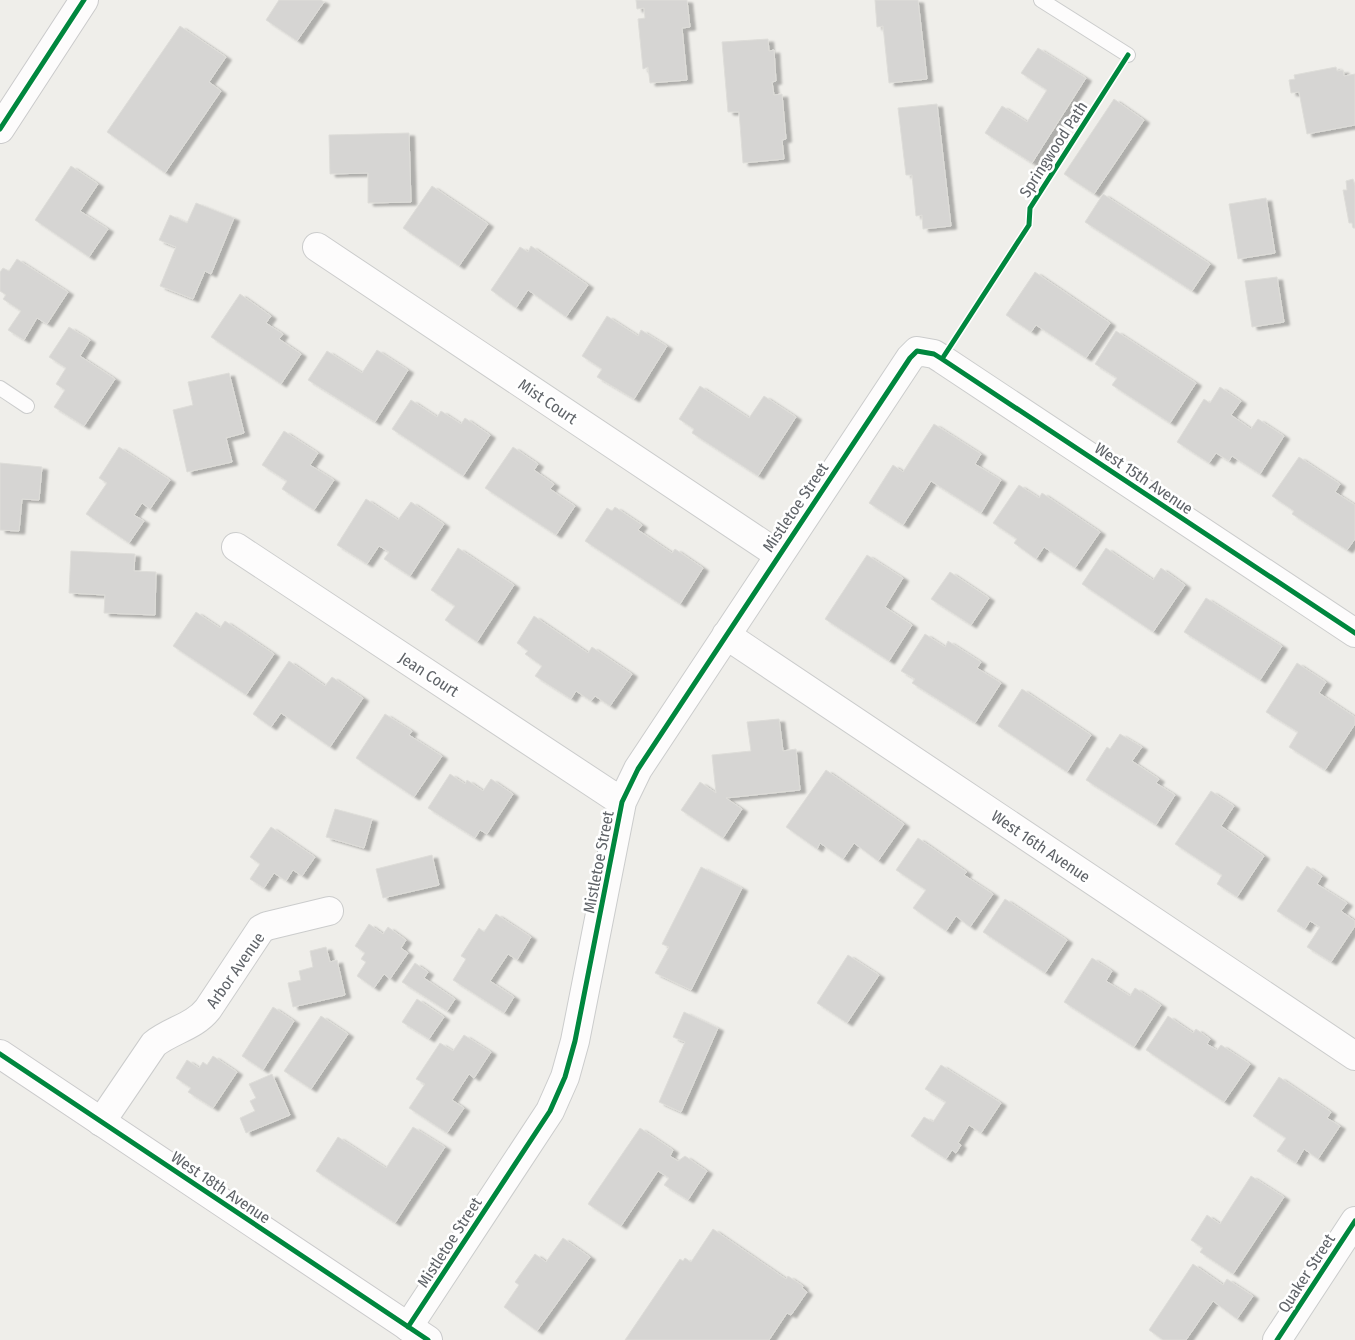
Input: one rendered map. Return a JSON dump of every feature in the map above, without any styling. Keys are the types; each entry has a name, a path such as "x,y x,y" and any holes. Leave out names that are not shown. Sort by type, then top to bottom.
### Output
{"street":[{"path":"2,122 84,0"},
{"name":"Mist Court","path":"317,247 778,555"},
{"name":"Mistletoe Street","path":"418,1334 550,1111 565,1077 581,1011 622,802 638,769 778,555 910,358 917,351"},
{"name":"West 15th Avenue","path":"917,351 934,354 942,359 1355,633"},
{"name":"Jean Court","path":"236,547 622,802"},
{"name":"West 16th Avenue","path":"726,635 1355,1056"},
{"name":"Arbor Avenue","path":"101,1122 154,1044 160,1039 198,1020 208,1009 260,929 329,911"},
{"name":"West 18th Avenue","path":"0,1054 418,1334"},
{"name":"Quaker Street","path":"1277,1340 1355,1221"}],"lane":[{"path":"1041,0 1128,56"},
{"path":"0,388 27,406"}],"building":[{"path":"279,0 321,0 324,2 297,41 266,20"},
{"path":"636,0 687,0 690,27 682,28 687,80 650,83 648,67 643,69 638,19 645,18 644,8 637,9"},
{"path":"875,0 918,0 927,79 889,83 883,26 877,27"},
{"path":"180,26 226,57 209,82 221,91 165,173 107,132"},
{"path":"768,39 769,51 774,50 776,81 772,82 774,95 782,94 786,139 782,140 784,159 743,163 739,112 728,112 722,42"},
{"path":"1038,48 1086,78 1032,163 985,133 1002,106 1027,122 1047,90 1021,73"},
{"path":"1336,67 1337,71 1343,70 1344,76 1355,74 1355,125 1307,134 1299,92 1291,93 1289,80 1295,79 1294,75"},
{"path":"1114,99 1144,120 1094,194 1064,174"},
{"path":"937,104 951,226 923,229 922,215 916,216 912,175 906,175 898,108"},
{"path":"409,133 411,202 368,203 368,173 330,174 329,135"},
{"path":"71,166 98,184 80,211 108,229 89,257 35,220"},
{"path":"1353,179 1355,186 1355,228 1353,228 1352,223 1349,223 1343,190 1347,190 1346,181"},
{"path":"432,186 488,224 459,266 403,228"},
{"path":"1103,194 1210,264 1192,291 1085,222"},
{"path":"1266,198 1275,253 1238,259 1229,204"},
{"path":"196,203 234,218 211,274 205,271 193,299 160,286 176,247 159,240 170,215 187,223"},
{"path":"531,246 588,285 566,317 528,290 516,308 491,290 520,247 528,252"},
{"path":"17,259 68,292 47,324 37,318 24,340 8,330 21,311 3,299 6,295 0,291 0,272 3,268 9,271"},
{"path":"1035,272 1110,323 1086,358 1036,325 1031,332 1006,315"},
{"path":"1277,277 1284,322 1252,327 1245,281"},
{"path":"240,294 271,316 266,323 283,334 279,339 301,354 281,384 211,337"},
{"path":"607,316 638,336 641,330 667,346 634,399 597,377 602,369 582,356"},
{"path":"69,327 90,340 80,356 115,379 84,426 54,407 65,390 56,384 66,368 49,357"},
{"path":"1116,331 1196,383 1170,423 1112,385 1117,378 1095,364"},
{"path":"377,350 408,370 375,422 308,380 327,351 362,373"},
{"path":"229,373 244,433 226,438 232,462 187,472 173,410 193,405 188,382"},
{"path":"700,386 749,418 764,396 796,417 758,476 692,433 694,429 679,419"},
{"path":"1220,387 1241,401 1231,415 1251,429 1258,419 1284,436 1260,474 1232,456 1229,461 1216,453 1209,463 1177,442 1204,399 1210,403"},
{"path":"411,400 437,417 441,411 461,424 465,418 490,435 463,476 392,429"},
{"path":"934,424 981,454 975,464 1001,480 981,513 931,481 903,525 869,503 893,465 903,472"},
{"path":"284,431 318,453 310,465 334,480 314,510 282,489 287,481 262,465"},
{"path":"119,447 170,480 150,509 142,503 134,515 144,521 129,543 86,514 107,483 99,478"},
{"path":"513,447 538,464 534,470 554,484 550,489 575,506 556,535 485,488"},
{"path":"1299,457 1340,484 1335,492 1355,505 1355,539 1347,550 1292,514 1294,511 1272,496"},
{"path":"0,463 42,467 39,500 22,499 19,531 0,530"},
{"path":"1019,485 1039,498 1042,493 1100,532 1075,568 1044,547 1036,559 1014,543 1017,539 993,523"},
{"path":"366,499 398,520 411,502 444,524 410,576 384,559 389,552 379,546 367,564 337,545"},
{"path":"615,507 642,525 638,530 672,553 675,549 703,568 680,604 585,541 607,508 612,511"},
{"path":"458,548 514,585 477,642 445,620 455,606 431,590"},
{"path":"1106,548 1153,580 1161,568 1185,585 1153,632 1082,584"},
{"path":"71,551 135,554 134,571 156,572 155,615 104,613 105,595 69,593"},
{"path":"867,555 903,578 885,607 912,625 889,661 825,619"},
{"path":"950,572 989,598 971,625 931,599"},
{"path":"1206,598 1282,646 1260,680 1184,632"},
{"path":"196,612 220,628 225,621 274,654 246,695 173,646"},
{"path":"534,616 588,653 592,647 632,674 610,706 595,696 591,701 576,691 571,699 535,676 542,666 525,654 528,651 517,643"},
{"path":"925,634 945,647 948,641 981,662 977,668 1001,683 975,723 912,683 915,679 901,671"},
{"path":"289,661 325,686 332,677 363,698 330,747 281,713 271,727 253,714"},
{"path":"1297,663 1326,682 1319,693 1355,717 1355,724 1325,770 1289,747 1298,732 1266,712"},
{"path":"1022,689 1091,735 1067,772 998,726"},
{"path":"385,714 412,731 409,735 442,756 414,797 356,758"},
{"path":"779,719 783,751 796,749 800,790 726,798 742,809 723,838 681,810 700,782 716,793 712,755 751,751 747,722"},
{"path":"1120,734 1142,747 1132,761 1159,779 1156,783 1175,795 1156,825 1086,780 1107,747 1110,749"},
{"path":"826,770 904,824 878,861 854,843 843,859 820,843 817,849 786,827"},
{"path":"450,774 465,784 467,780 483,791 491,779 513,794 487,834 480,830 475,838 428,808"},
{"path":"1211,791 1234,806 1221,826 1264,856 1237,897 1217,884 1222,875 1175,844"},
{"path":"335,809 372,819 364,848 326,837"},
{"path":"271,827 315,857 302,876 293,870 286,881 274,873 264,888 250,879 260,864 250,857"},
{"path":"918,838 967,872 964,875 993,894 970,927 956,916 946,931 913,908 926,890 896,870"},
{"path":"432,855 439,885 383,898 376,869"},
{"path":"1307,866 1322,876 1317,884 1347,903 1341,911 1355,921 1355,926 1331,962 1307,947 1320,927 1310,921 1305,929 1277,911"},
{"path":"701,867 742,888 691,990 655,973 669,947 662,944"},
{"path":"1005,899 1067,940 1045,973 983,932"},
{"path":"496,914 531,937 517,960 508,954 490,981 514,997 504,1013 453,980 466,959 461,956 479,928 484,932"},
{"path":"369,924 383,934 388,927 406,940 401,948 408,953 390,979 384,974 374,988 357,976 366,962 361,959 365,953 355,946"},
{"path":"326,947 330,962 337,960 345,995 293,1007 288,983 301,980 299,971 313,967 310,951"},
{"path":"848,955 879,975 847,1023 817,1003"},
{"path":"1092,958 1112,971 1106,981 1130,996 1135,988 1161,1005 1134,1047 1064,1002"},
{"path":"415,963 428,972 424,978 455,999 447,1011 402,982"},
{"path":"417,999 444,1017 429,1039 402,1022"},
{"path":"273,1007 294,1021 263,1070 242,1056"},
{"path":"684,1012 718,1028 681,1112 659,1102 685,1042 673,1037"},
{"path":"321,1016 348,1034 311,1089 284,1071"},
{"path":"1168,1016 1193,1033 1196,1029 1210,1039 1207,1044 1217,1050 1221,1045 1250,1064 1224,1102 1146,1050"},
{"path":"464,1035 491,1052 474,1078 469,1074 452,1100 464,1108 447,1133 409,1108 425,1084 416,1079 440,1043 453,1051"},
{"path":"213,1056 237,1072 213,1108 188,1092 191,1088 176,1078 187,1060 199,1068 203,1062 207,1065"},
{"path":"941,1065 1001,1103 981,1133 969,1125 958,1143 961,1145 956,1153 952,1150 946,1159 911,1136 924,1117 933,1122 946,1102 925,1089"},
{"path":"272,1074 290,1115 246,1133 240,1118 255,1111 250,1101 256,1098 249,1084"},
{"path":"1279,1077 1331,1112 1327,1118 1340,1126 1318,1159 1304,1149 1296,1163 1277,1151 1286,1138 1253,1116"},
{"path":"413,1127 445,1147 395,1223 316,1171 338,1137 386,1168"},
{"path":"640,1128 673,1150 670,1156 678,1161 685,1156 707,1171 688,1200 664,1185 669,1178 658,1171 621,1226 588,1204"},
{"path":"1251,1176 1284,1197 1233,1274 1200,1252 1203,1248 1191,1240 1207,1215 1220,1224"},
{"path":"713,1229 786,1279 788,1276 803,1286 802,1288 807,1292 791,1315 787,1313 769,1340 625,1340 680,1259 683,1261 685,1258 691,1262"},
{"path":"563,1238 590,1257 537,1331 504,1307 519,1285 515,1282 535,1254 546,1262"},
{"path":"1193,1264 1223,1285 1227,1279 1253,1296 1237,1319 1213,1301 1186,1340 1163,1340 1149,1330"}],"cycle path":[{"path":"0,129 84,0"},
{"name":"Springwood Path","path":"942,359 1029,225 1030,208 1128,55"},
{"path":"408,1327 550,1111 565,1077 575,1041 622,802 638,769 910,358 917,351 934,354 942,359 1355,633"},
{"path":"0,1054 428,1340"},
{"path":"1277,1340 1355,1221"}]}
